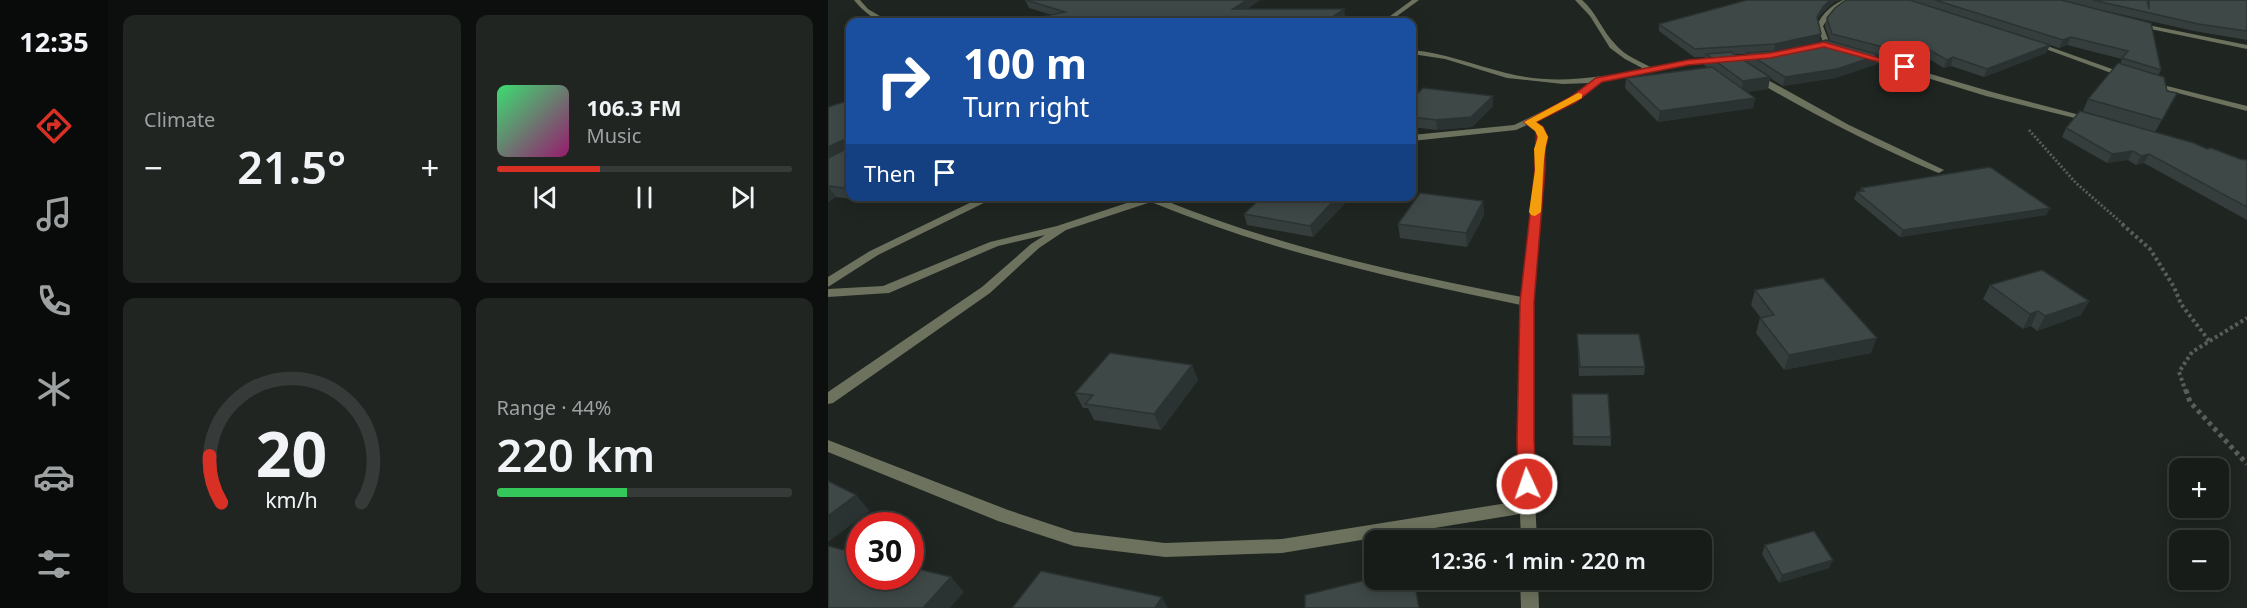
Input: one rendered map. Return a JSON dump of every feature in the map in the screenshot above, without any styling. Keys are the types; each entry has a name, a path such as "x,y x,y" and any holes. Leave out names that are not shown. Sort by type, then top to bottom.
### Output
{"street":[{"path":"857,0 866,10 880,18"},
{"path":"1391,18 1416,0"},
{"path":"1578,0 1591,10 1613,46 1631,60 1649,69"},
{"path":"1824,45 1825,39 1820,26 1823,16 1828,10 1848,0"},
{"path":"2131,24 2247,47"},
{"path":"2027,41 2131,77"},
{"path":"1804,50 1824,45 1834,48"},
{"path":"1416,53 1446,57 1507,76 1572,82 1599,80 1649,69 1770,56"},
{"path":"1854,53 2006,98 2101,121"},
{"path":"1731,59 1740,65"},
{"path":"1748,71 1808,109 1867,140 1939,170"},
{"path":"1416,138 1503,129 1529,122 1573,100 1599,80"},
{"path":"2141,80 2247,109"},
{"path":"1529,122 1540,129 1543,137 1539,149 1540,170 1527,302 1525,440 1529,530"},
{"path":"828,284 873,253 982,201"},
{"path":"828,293 885,290 994,244 1062,228 1148,201"},
{"path":"1163,201 1197,219 1346,264 1527,302"},
{"path":"828,399 986,290 1035,246 1062,228"},
{"path":"828,446 1004,516 1074,539 1165,550 1282,546 1528,506"},
{"path":"1529,590 1530,608"}],"path":[{"path":"2006,98 2017,117 2076,183 2150,249 2174,287 2181,304 2210,342"},
{"path":"2247,318 2192,352 2179,372 2190,402 2247,464"}],"building":[{"path":"1026,0 1247,0 1233,9 1344,9 1331,18 1037,18 1065,12"},
{"path":"1747,0 1830,0 1817,17 1821,34 1775,44 1695,49 1659,24"},
{"path":"1846,0 1910,0 2050,45 1987,69 1953,57 1947,60 1926,48 1923,53 1906,47 1895,50 1832,34 1827,18"},
{"path":"1935,0 2061,0 2151,23 2161,70 2122,58 2128,51 2071,37 2063,40"},
{"path":"2093,0 2147,0 2149,9 2149,0 2247,0 2247,31 2198,24"},
{"path":"1826,40 1879,55 1837,69 1785,77 1747,53 1793,49"},
{"path":"1731,52 1770,77 1743,81 1706,54"},
{"path":"2118,63 2164,77 2167,91 2177,93 2162,120 2088,99"},
{"path":"1712,67 1755,98 1660,111 1626,78"},
{"path":"1423,88 1493,96 1471,117 1436,120 1416,118 1416,95"},
{"path":"846,101 846,187 844,188 828,186 828,158 844,150 845,141 828,147 828,107"},
{"path":"2080,111 2247,160 2247,207 2149,154 2141,156 2133,151 2112,154 2066,128"},
{"path":"1990,167 2050,208 1903,230 1857,192 1864,191 1861,188"},
{"path":"1420,193 1483,201 1466,233 1398,224"},
{"path":"1258,201 1333,201 1310,226 1244,214"},
{"path":"2042,270 2089,301 2045,316 2038,311 2030,314 1990,285"},
{"path":"1823,278 1877,338 1789,355 1760,318 1774,315 1755,290"},
{"path":"1577,334 1639,334 1645,367 1580,367"},
{"path":"1110,353 1192,365 1154,414 1085,404 1093,395 1075,393"},
{"path":"1572,394 1608,394 1611,437 1573,437"},
{"path":"828,481 856,495 828,516"},
{"path":"1814,531 1833,560 1782,575 1765,545"},
{"path":"828,546 846,550 846,590 924,590 924,570 951,577 923,608 828,608"},
{"path":"1041,571 1162,597 1155,608 1012,608"},
{"path":"1364,580 1364,590 1416,590 1419,608 1305,608 1305,595"}],"slow traffic":[{"path":"1535,212 1540,170 1539,149 1543,137 1540,129 1529,122 1578,96"}],"route":[{"path":"1527,484 1525,440 1527,302 1540,170 1539,149 1543,137 1540,129 1529,122 1573,100 1599,80 1688,63 1770,56 1824,45 1905,67"}]}
